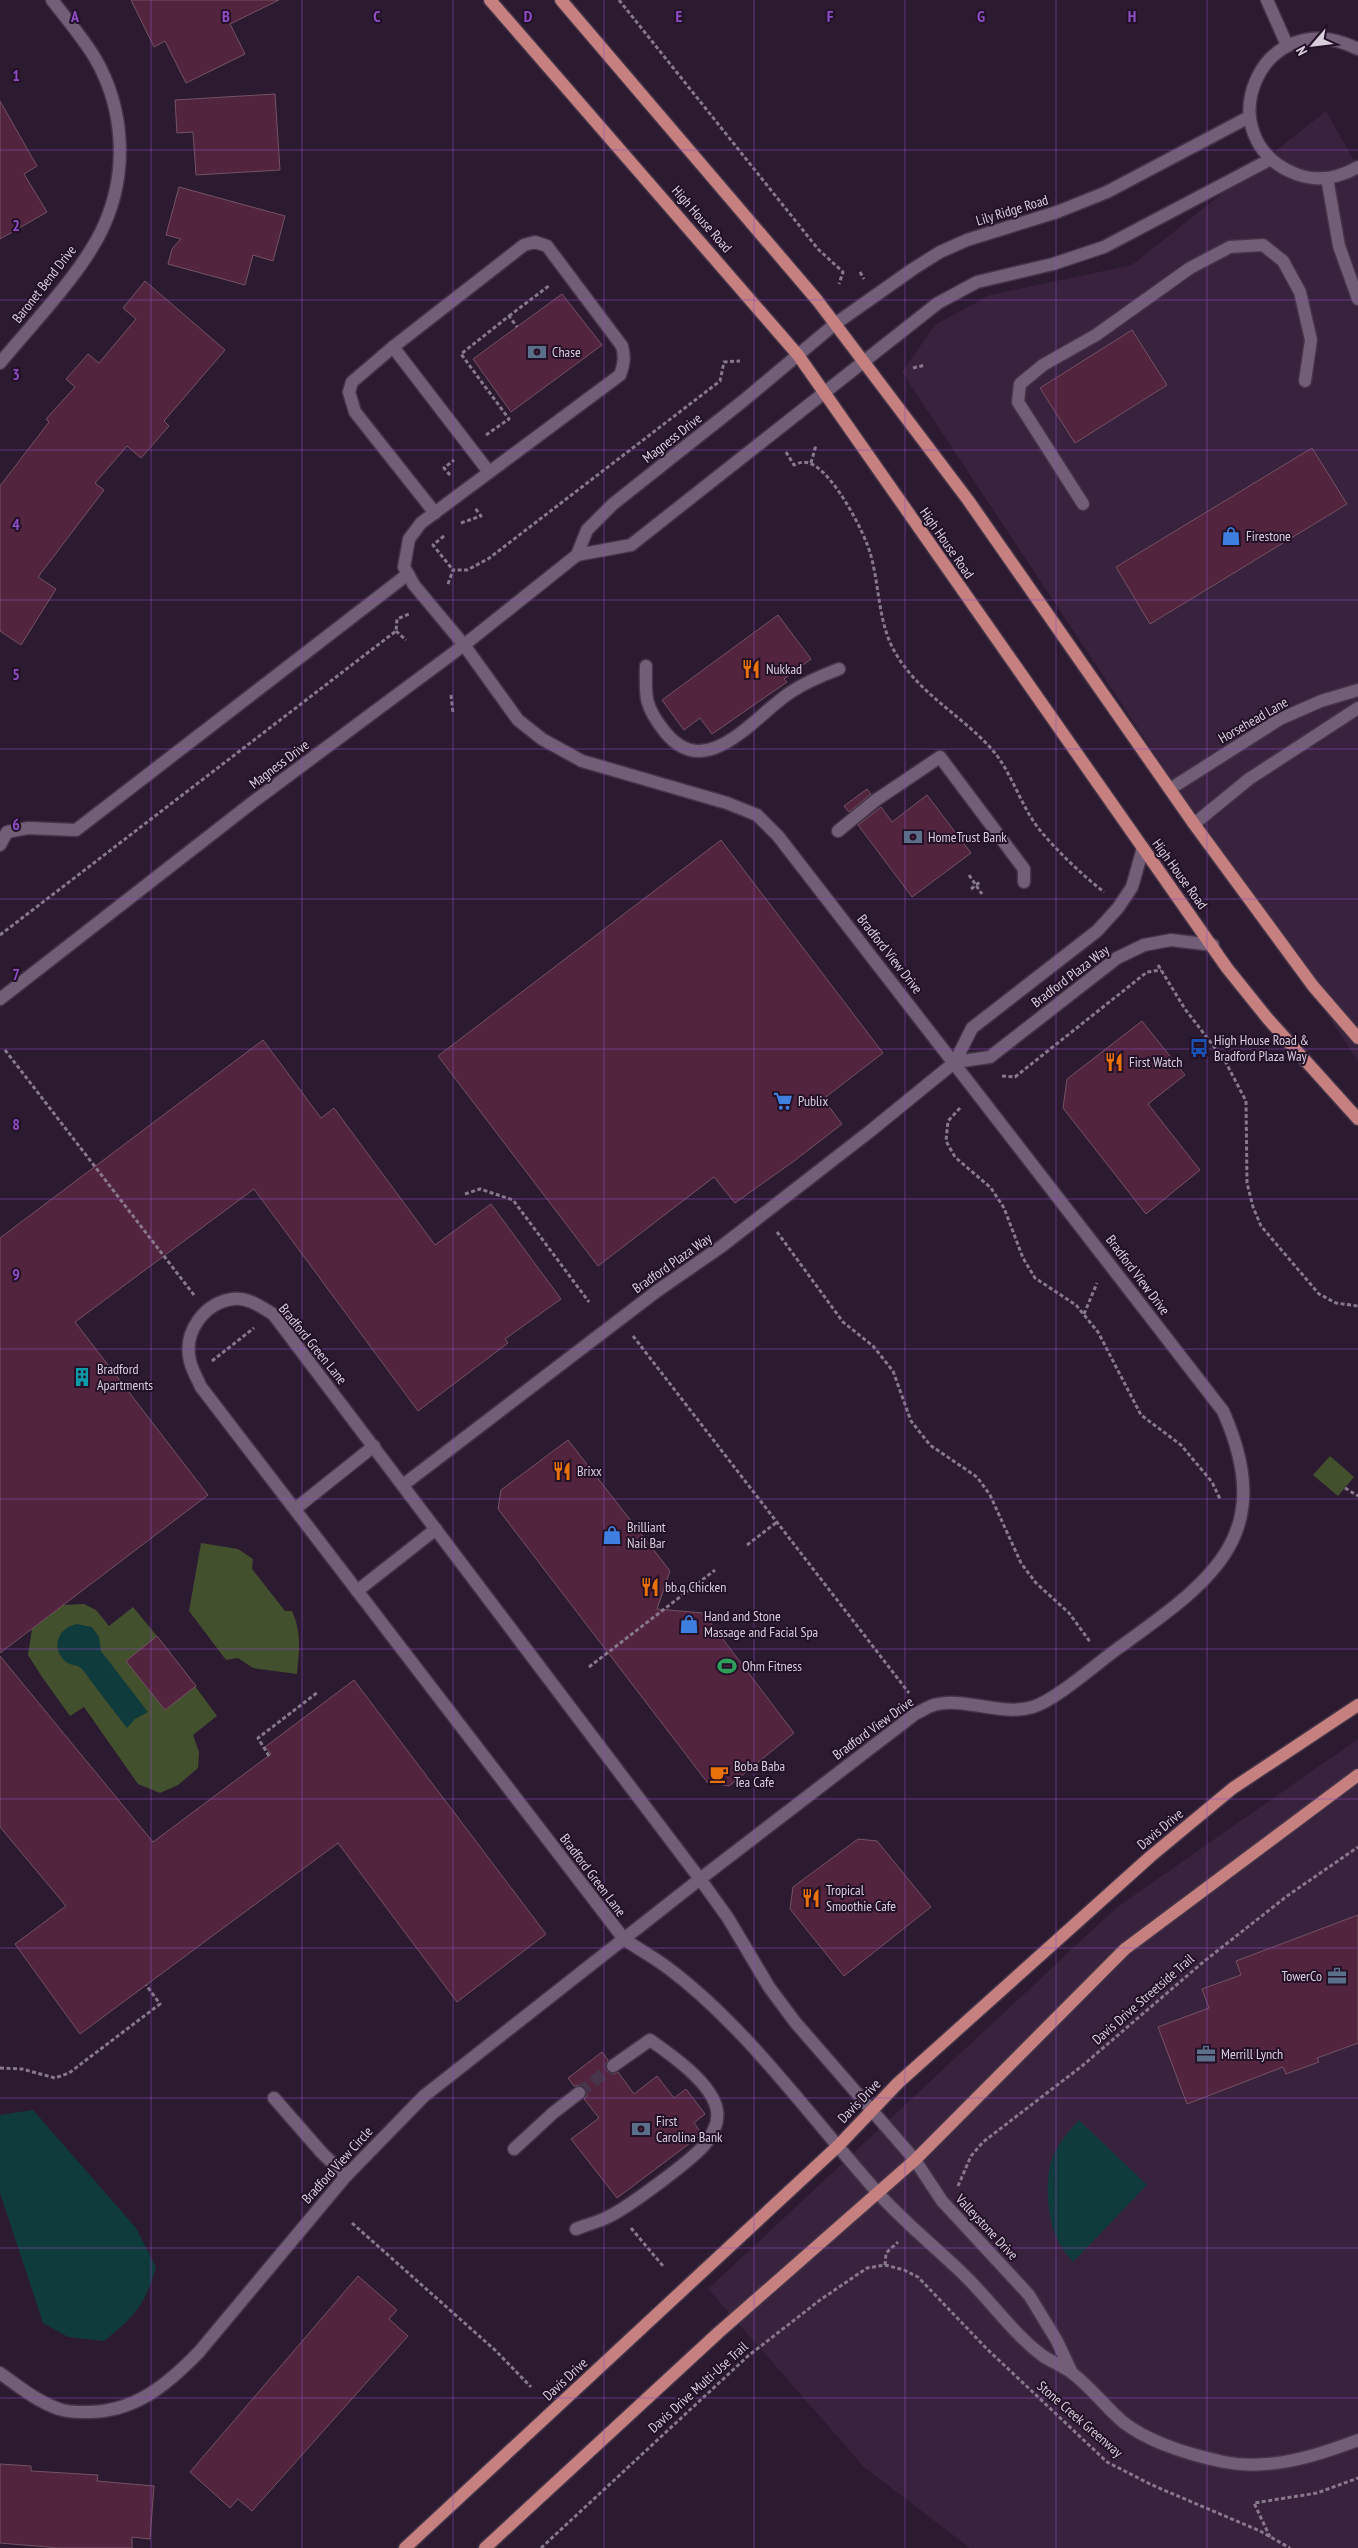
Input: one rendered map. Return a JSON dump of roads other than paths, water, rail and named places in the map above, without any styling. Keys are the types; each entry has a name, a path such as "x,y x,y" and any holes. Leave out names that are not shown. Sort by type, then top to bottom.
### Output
{"main road":[{"name":"High House Road","path":"490,0 798,355 1213,945 1226,968 1268,1019 1358,1119"},
{"path":"561,0 835,324 968,500 1194,824 1313,986 1358,1038"},
{"name":"Davis Drive","path":"405,2548 838,2146 870,2110 1144,1863 1233,1788 1358,1705"},
{"path":"485,2548 718,2333 915,2160 1126,1949 1358,1775"}],"street":[{"name":"Baronet Bend Drive","path":"0,363 82,263 91,248 105,224 116,189 121,156 119,125 109,88 95,58 52,0"},
{"path":"1267,0 1287,45"},
{"path":"1358,49 1342,41 1324,37 1305,38 1287,45 1270,57 1258,72 1250,92 1249,117 1257,140 1271,159 1285,170 1304,177 1327,178 1346,174 1358,167"},
{"name":"Lily Ridge Road","path":"798,355 835,324 940,252 967,240 1092,199 1249,117"},
{"path":"824,392 938,303 958,291 977,282 1053,264 1104,247 1271,159"},
{"path":"1327,178 1339,246 1358,299"},
{"path":"0,845 6,832 28,828 76,830 408,574 404,562 409,539 421,523 435,513 489,472 620,375 625,357 622,346 547,246 535,242 524,246 352,382 349,392 355,412 435,513"},
{"path":"1084,504 1018,402 1020,384 1043,365 1096,335 1190,268 1230,247 1263,245 1283,261 1300,292 1311,340 1305,381"},
{"path":"394,347 489,472"},
{"name":"Magness Drive","path":"577,555 587,530 612,504 798,355"},
{"name":"Magness Drive","path":"0,999 253,802 464,645 577,555 631,545 773,436 824,392"},
{"name":"Bradford View Drive","path":"408,574 426,601 464,645 518,720 542,739 582,762 727,802 757,815 778,836 1114,1268 1223,1412 1235,1439 1242,1467 1244,1491 1242,1519 1229,1547 1210,1574 1190,1593 1061,1690 1034,1707 1014,1710 948,1704 932,1705 915,1714 700,1879"},
{"path":"646,666 645,694 650,714 674,743 693,751 709,751 724,745 790,692 839,669"},
{"name":"Horsehead Lane","path":"1170,789 1280,719 1321,701 1358,690"},
{"path":"1194,824 1250,779 1358,708"},
{"path":"838,831 876,800 940,757 1024,868 1024,882"},
{"name":"Bradford Plaza Way","path":"404,1485 657,1291 764,1214 954,1062 972,1028 1097,931 1118,908 1132,887 1143,848"},
{"name":"Bradford Plaza Way","path":"954,1062 990,1057 1116,958 1144,945 1171,940 1213,945"},
{"name":"Bradford Green Lane","path":"838,2146 759,2054 715,2010 668,1968 624,1940 201,1387 190,1361 190,1340 195,1324 206,1310 234,1299 253,1302 273,1314 700,1879 728,1918 768,1987 795,2022 870,2110"},
{"path":"295,1508 374,1446"},
{"path":"357,1591 436,1529"},
{"name":"Bradford View Circle","path":"0,2373 22,2389 58,2409 75,2412 100,2412 128,2406 152,2394 176,2376 199,2352 346,2176 424,2096 700,1879"},
{"path":"576,2229 609,2217 668,2176 706,2143 718,2118 707,2090 683,2064 650,2040 613,2066"},
{"path":"514,2149 553,2113 579,2093"},
{"path":"274,2098 322,2153 346,2176"},
{"name":"Valleystone Drive","path":"870,2110 915,2160 942,2202 1029,2295 1058,2341 1072,2373"},
{"name":"Valleystone Drive","path":"838,2146 878,2193 912,2228 961,2272 1008,2323 1043,2356 1072,2373 1125,2423 1154,2440 1225,2462 1267,2465 1321,2454 1358,2440"}],"tunnel":[{"path":"579,2093 613,2066"}],"place":[{"name":"Chase","path":"537,352"},
{"name":"Firestone","path":"1231,536"},
{"name":"Nukkad","path":"751,669"},
{"name":"HomeTrust Bank","path":"913,837"},
{"name":"High House Road & Bradford Plaza Way","path":"1199,1048"},
{"name":"First Watch","path":"1114,1062"},
{"name":"Publix","path":"783,1101"},
{"name":"Bradford Apartments","path":"82,1377"},
{"name":"Brixx","path":"562,1471"},
{"name":"Brilliant Nail Bar","path":"612,1535"},
{"name":"bb.q Chicken","path":"650,1587"},
{"name":"Hand and Stone Massage and Facial Spa","path":"689,1624"},
{"name":"Ohm Fitness","path":"727,1666"},
{"name":"Boba Baba Tea Cafe","path":"719,1774"},
{"name":"Tropical Smoothie Cafe","path":"811,1898"},
{"name":"TowerCo","path":"1337,1976"},
{"name":"Merrill Lynch","path":"1206,2054"},
{"name":"First Carolina Bank","path":"641,2129"}]}
